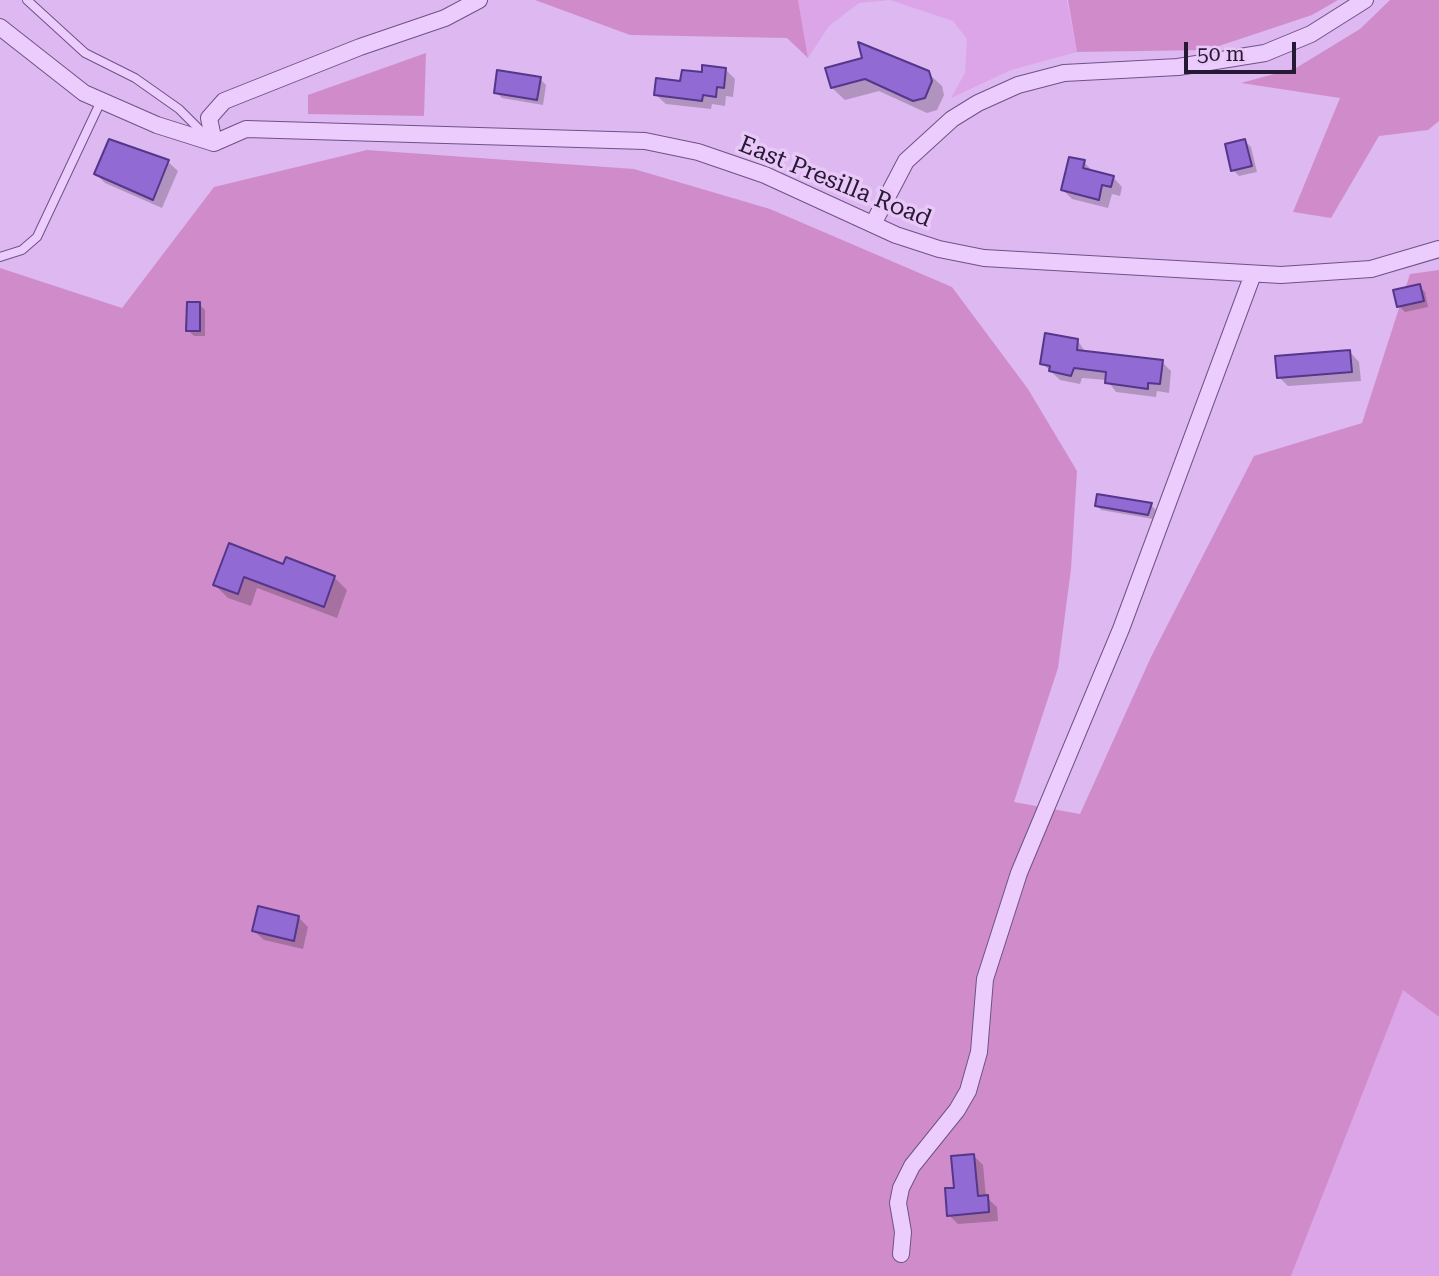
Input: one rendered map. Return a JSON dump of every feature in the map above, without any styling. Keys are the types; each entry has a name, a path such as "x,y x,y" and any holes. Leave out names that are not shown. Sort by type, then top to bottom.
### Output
{"street":[{"path":"0,27 84,93 157,125 214,143 209,118 224,101 360,47 445,18 479,0"},
{"path":"873,224 906,161 952,119 978,103 1018,85 1064,73 1178,67 1265,53 1311,34 1365,0"},
{"name":"East Presilla Road","path":"214,143 246,129 645,141 698,152 765,175 873,224 939,249 984,258 1253,274 1370,268 1439,249"},
{"path":"901,1254 903,1232 898,1203 901,1188 912,1166 957,1110 968,1091 979,1052 985,979 1019,873 1121,629 1253,274"}],"lane":[{"path":"27,0 85,53 135,78 179,109 214,143"},
{"path":"0,257 22,250 37,237 102,101"}],"shaded area":[{"path":"535,0 798,0 808,58 787,38 630,35"},
{"path":"798,0 890,0 859,3 829,26 808,58"},
{"path":"890,0 1067,0 1077,52 1011,70 951,98 965,73 967,39 953,21"},
{"path":"1068,0 1338,0 1312,15 1207,50 1077,52"},
{"path":"1390,0 1439,0 1439,121 1428,130 1379,136 1331,218 1293,212 1340,98 1241,83 1296,68 1360,29"},
{"path":"426,53 424,116 308,114 308,95"},
{"path":"367,150 634,169 770,209 952,287 1028,389 1077,471 1071,569 1058,668 1014,802 1080,814 1151,657 1254,456 1362,423 1410,274 1439,270 1439,1017 1403,990 1291,1276 0,1276 0,268 122,308 214,187"},
{"path":"1403,989 1439,1017 1439,1276 1291,1276"}],"building":[{"path":"858,42 929,71 932,81 925,98 913,101 865,79 831,88 825,68 862,58"},
{"path":"702,65 726,68 724,88 717,87 716,97 703,95 702,101 654,95 656,78 680,81 682,70 702,72"},
{"path":"497,70 541,77 537,100 494,93"},
{"path":"109,139 169,160 153,200 94,174"},
{"path":"1245,139 1252,166 1231,171 1225,144"},
{"path":"1069,157 1085,160 1083,168 1114,176 1111,187 1102,185 1099,200 1061,190"},
{"path":"1420,284 1424,301 1397,307 1393,290"},
{"path":"187,302 200,302 200,331 186,331"},
{"path":"1045,333 1078,339 1077,350 1163,360 1160,384 1148,383 1148,389 1105,383 1106,372 1074,368 1071,376 1049,371 1050,366 1040,364"},
{"path":"1350,350 1352,372 1277,378 1275,356"},
{"path":"1097,494 1152,503 1148,515 1095,506"},
{"path":"229,543 283,564 286,557 335,576 324,607 244,577 238,594 213,585"},
{"path":"258,906 299,916 294,941 252,931"},
{"path":"974,1154 978,1196 988,1195 989,1212 947,1216 945,1188 954,1188 951,1156"}]}
